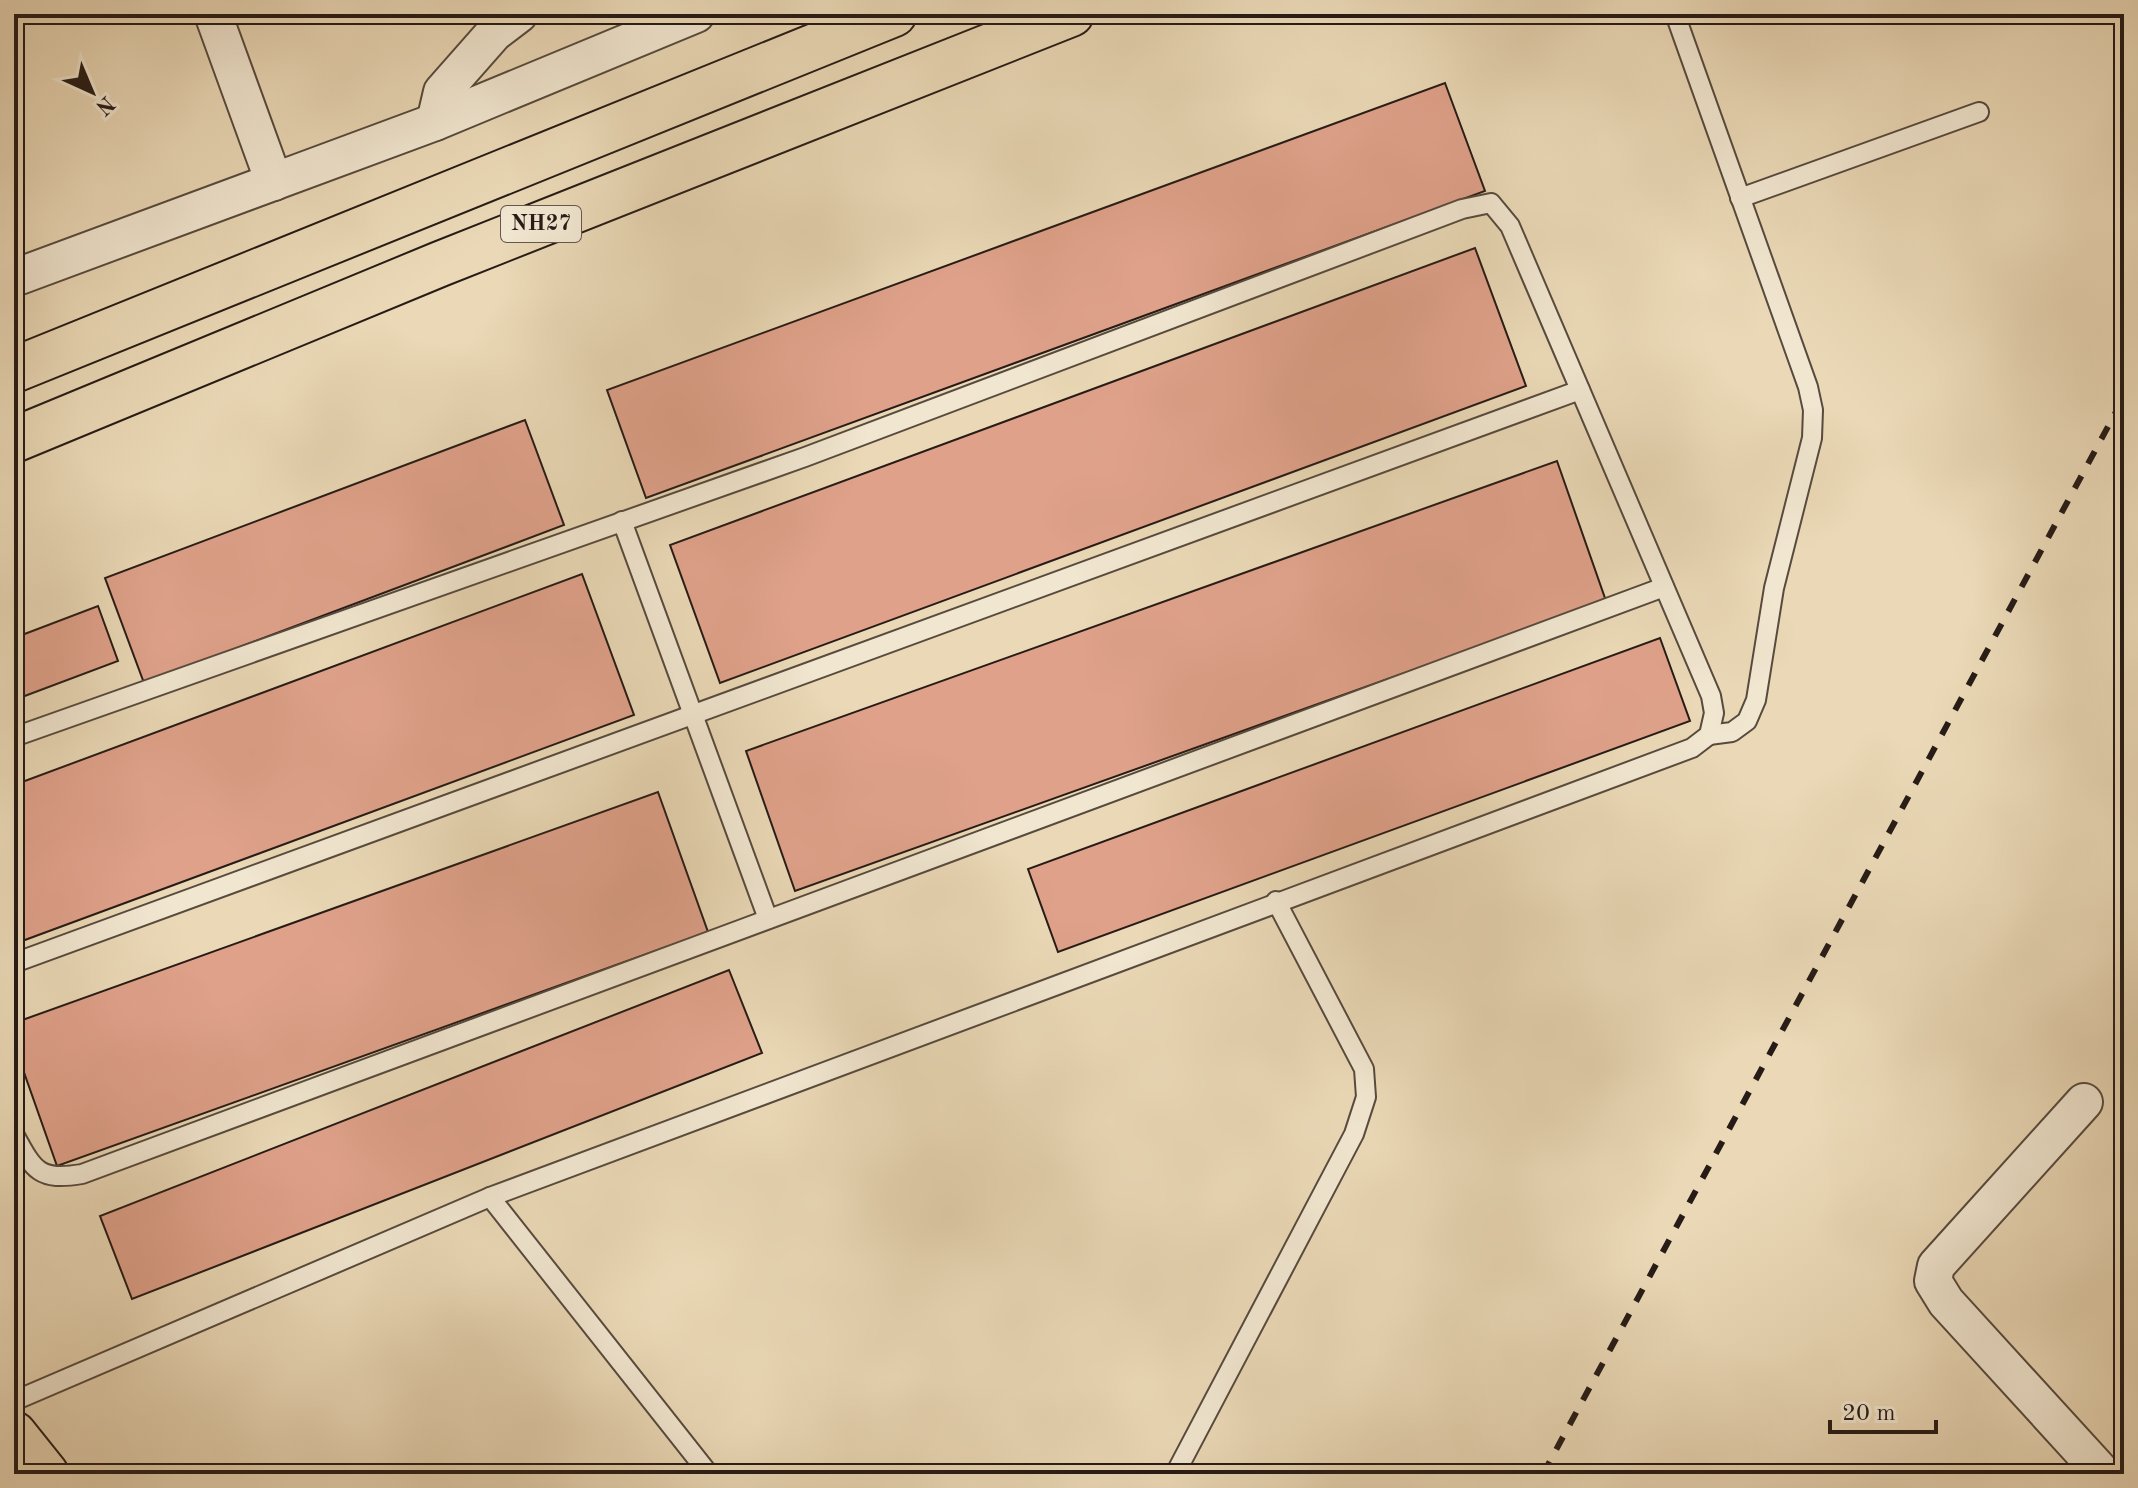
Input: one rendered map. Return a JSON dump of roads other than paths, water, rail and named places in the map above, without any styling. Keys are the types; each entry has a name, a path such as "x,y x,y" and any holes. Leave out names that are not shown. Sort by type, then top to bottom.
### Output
{"main road":[{"name":"NH27","path":"14,370 894,14"},
{"name":"NH27","path":"14,440 440,264 1071,14"},
{"path":"14,1434 46,1474"}],"street":[{"path":"213,14 274,182"},
{"path":"435,122 442,92 494,33 519,14"},
{"path":"14,278 435,122 696,14"},
{"path":"2084,1102 1936,1266 1933,1281 1946,1302 2093,1471"}],"lane":[{"path":"14,1401 490,1197 1692,748 1709,735 1732,732 1747,721 1756,700 1774,588 1812,438 1813,410 1808,387 1675,14"},
{"path":"1740,198 1979,112"},
{"path":"14,737 805,457 1462,209 1491,203 1510,226 1711,696 1714,713 1709,735"},
{"path":"14,963 1580,390"},
{"path":"622,521 768,919"},
{"path":"14,1134 31,1167 54,1178 82,1174 1664,587"},
{"path":"1175,1474 1354,1134 1366,1097 1364,1069 1276,901"},
{"path":"490,1197 709,1474"}],"railway":[{"path":"1543,1474 2124,397"}]}
